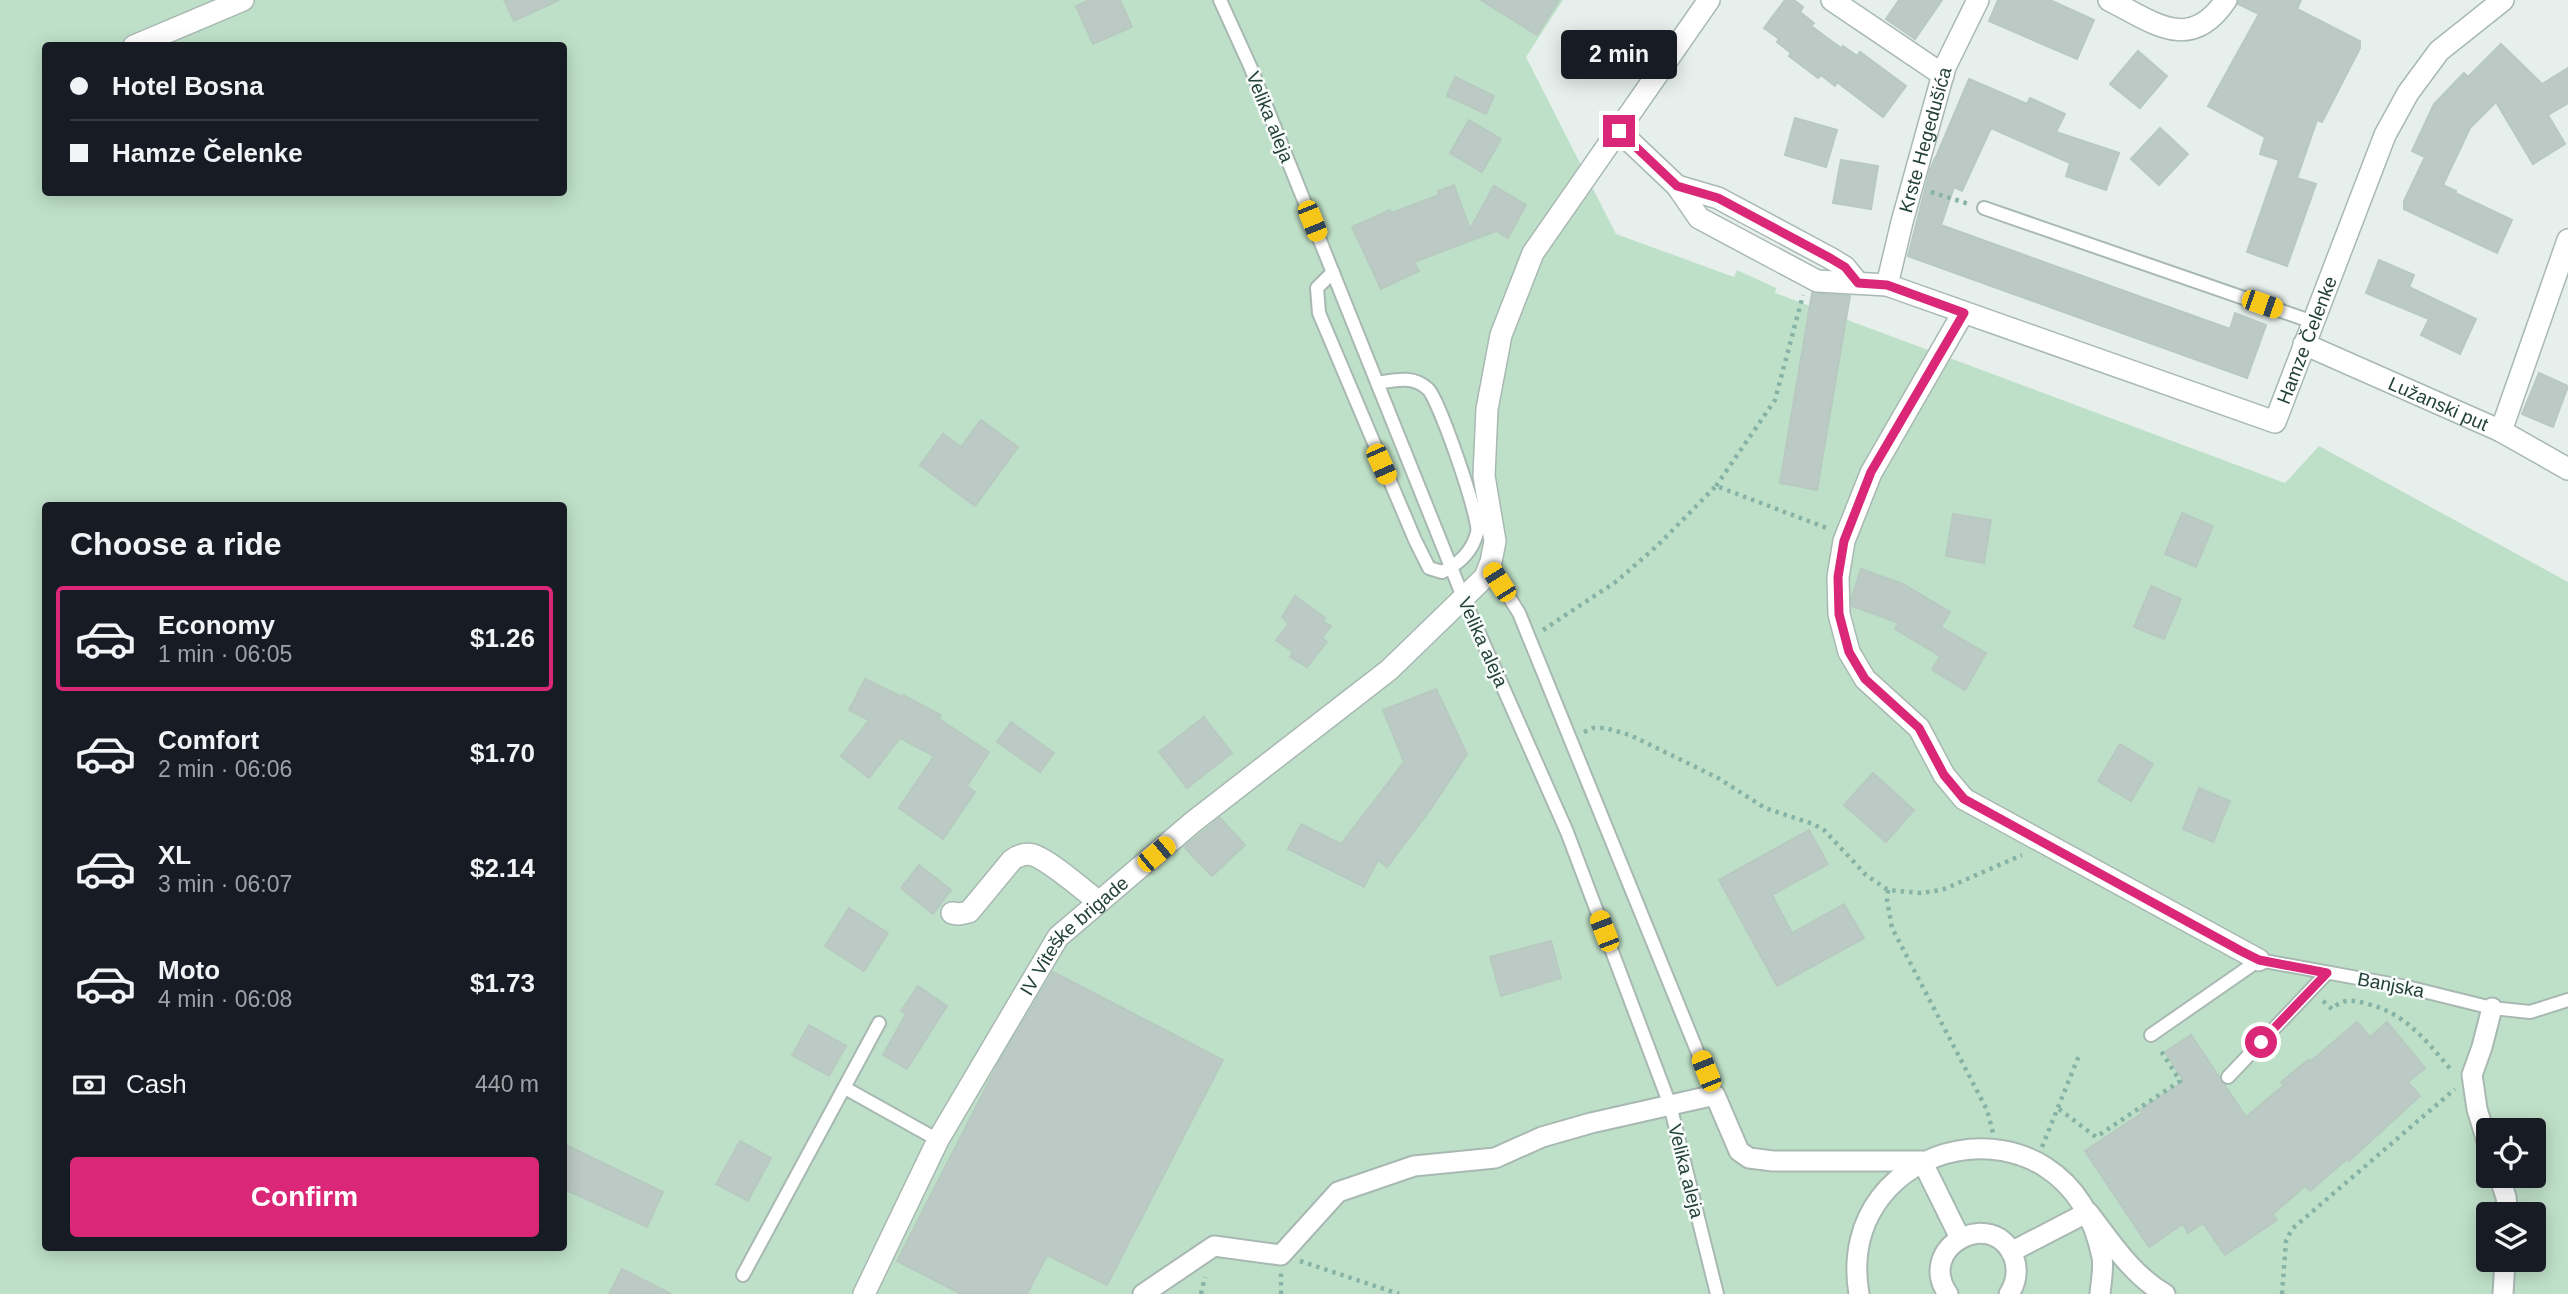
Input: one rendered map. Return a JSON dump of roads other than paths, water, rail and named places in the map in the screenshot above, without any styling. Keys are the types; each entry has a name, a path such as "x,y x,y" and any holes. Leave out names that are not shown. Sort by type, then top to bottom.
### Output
{"street":[{"path":"143,42 243,0"},
{"path":"1490,567 1495,541 1484,476 1487,409 1501,335 1533,253 1709,0"},
{"path":"1832,0 1943,75"},
{"name":"Krste Hegedušića","path":"1887,285 1943,75 1978,0"},
{"path":"2109,0 2172,31 2202,25 2226,0"},
{"name":"Hamze Čelenke","path":"1619,131 1677,186 1699,218 1817,281 1887,285 2275,422 2366,180 2407,93 2439,51 2503,0"},
{"name":"Hamze Čelenke","path":"1677,186 1718,198 1830,258 1845,267 1858,283"},
{"path":"2501,430 2568,240"},
{"path":"1964,313 1871,472 1844,541 1838,577 1839,614 1849,652 1865,679 1919,728 1944,775 1964,799 2259,960"},
{"name":"Lužanski put","path":"2304,344 2501,430 2568,469"},
{"name":"IV Viteške brigade","path":"864,1294 938,1140 1058,937 1193,822 1389,670 1485,577 1490,567"},
{"path":"952,913 969,912 1012,860 1020,855 1032,855 1042,860 1099,902"},
{"path":"2480,1118 2467,1079 2482,1047 2492,1008"},
{"path":"1143,1294 1214,1246 1281,1255 1338,1192 1414,1166 1495,1158 1542,1137 1715,1095 1739,1151 1749,1158 1773,1161 1922,1161"},
{"path":"1859,1294 1857,1264 1860,1241 1870,1216 1890,1186 1922,1161 1956,1149 1994,1147 2036,1160 2064,1180 2130,1266 2147,1283 2165,1294"},
{"path":"1922,1161 1960,1238"},
{"path":"2011,1252 2088,1212"},
{"path":"2088,1212 2103,1259 2100,1294"},
{"path":"1942,1292 1941,1266 1944,1254 1960,1238 1983,1233 2004,1243 2011,1252 2016,1264 2016,1276 2009,1294"},
{"path":"2503,1294 2504,1272"}],"lane":[{"name":"Velika aleja","path":"1220,0 1250,66 1463,597 1567,832 1670,1105 1717,1294"},
{"path":"1984,208 2313,321"},
{"path":"1333,272 1317,288 1319,313 1415,540 1429,568 1442,572 1468,554 1478,531 1447,431 1430,390 1410,378 1377,383"},
{"path":"1490,567 1519,613 1715,1095"},
{"path":"2151,1035 2259,960"},
{"name":"Banjska","path":"2259,960 2407,987 2492,1008 2530,1012 2568,1000"},
{"path":"2228,1077 2327,973"},
{"path":"743,1275 879,1023"},
{"path":"845,1088 938,1140"}]}
